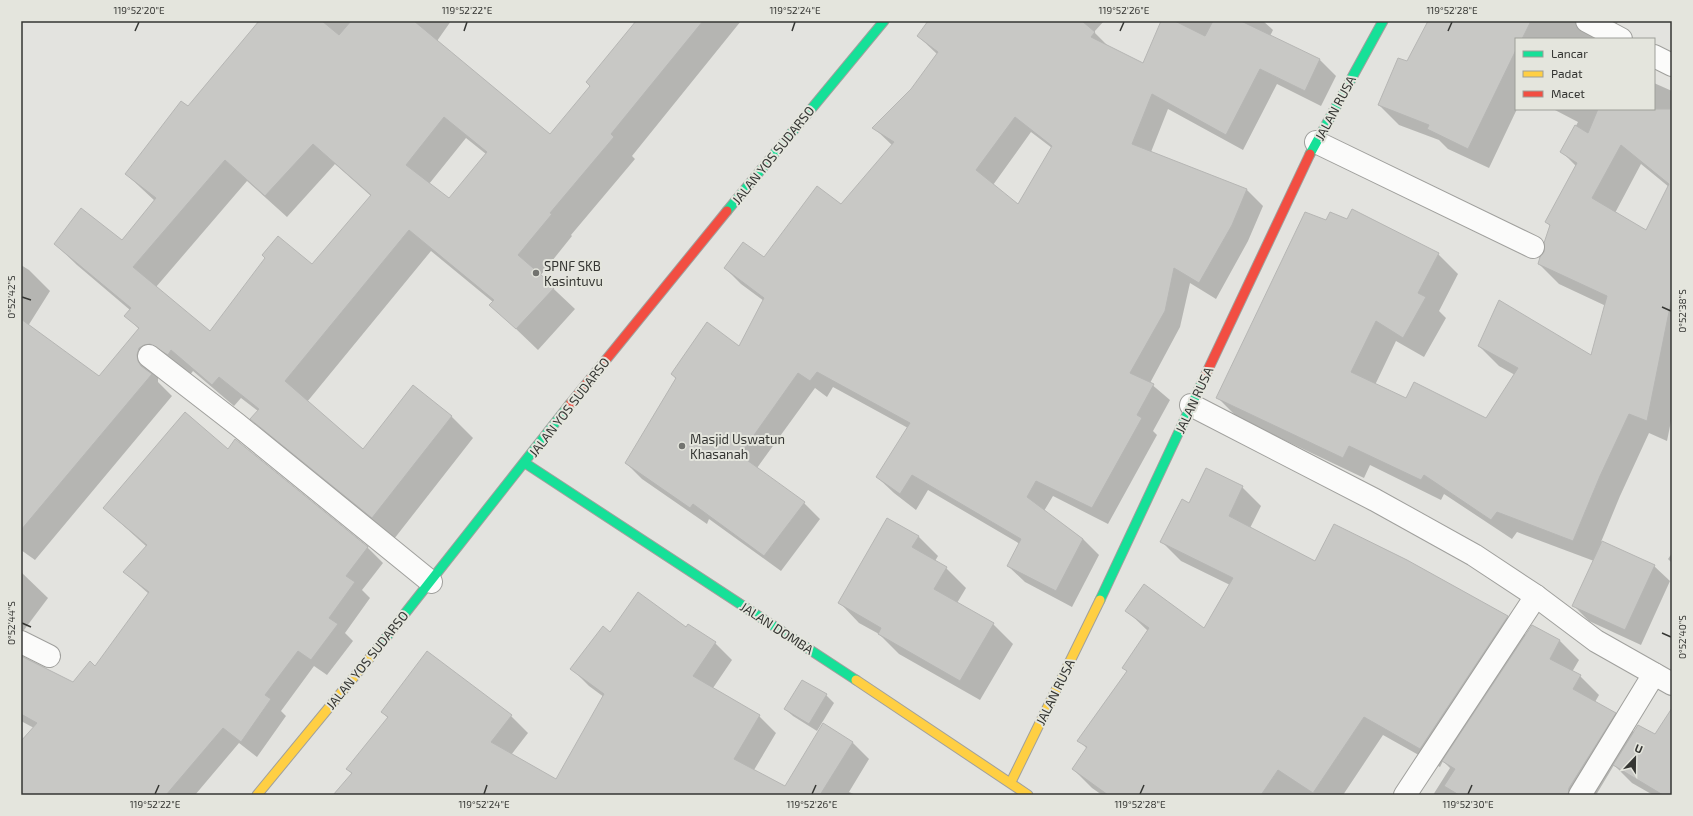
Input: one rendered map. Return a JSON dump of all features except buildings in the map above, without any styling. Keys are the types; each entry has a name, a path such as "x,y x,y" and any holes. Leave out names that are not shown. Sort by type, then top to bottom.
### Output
{"main road":[{"name":"JALAN YOS SUDARSO","path":"257,795 432,582 599,367 884,21"},
{"name":"JALAN RUSA","path":"1011,782 1123,553 1191,404 1316,142 1383,21"},
{"name":"JALAN DOMBA","path":"525,463 1011,782 1028,795"}],"street":[{"path":"1586,21 1619,38"},
{"path":"1655,57 1672,66"},
{"path":"1316,142 1533,247"},
{"path":"150,356 432,582"},
{"path":"1191,404 1375,500 1467,551 1536,596 1596,641 1663,679 1580,795"},
{"path":"1405,795 1536,596"},
{"path":"21,642 49,656"}],"traffic: fast":[{"path":"727,211 884,21"},
{"path":"1310,154 1383,21"},
{"path":"1100,600 1206,374"},
{"path":"377,649 570,404"},
{"path":"525,463 856,680"}],"traffic: slow":[{"path":"1011,782 1100,600"},
{"path":"257,795 377,649"},
{"path":"856,680 1028,795"}],"traffic: jam":[{"path":"1206,374 1310,154"},
{"path":"570,404 727,211"}],"place":[{"name":"SPNF SKB Kasintuvu","path":"536,273"},
{"name":"Masjid Uswatun Khasanah","path":"682,446"}]}
